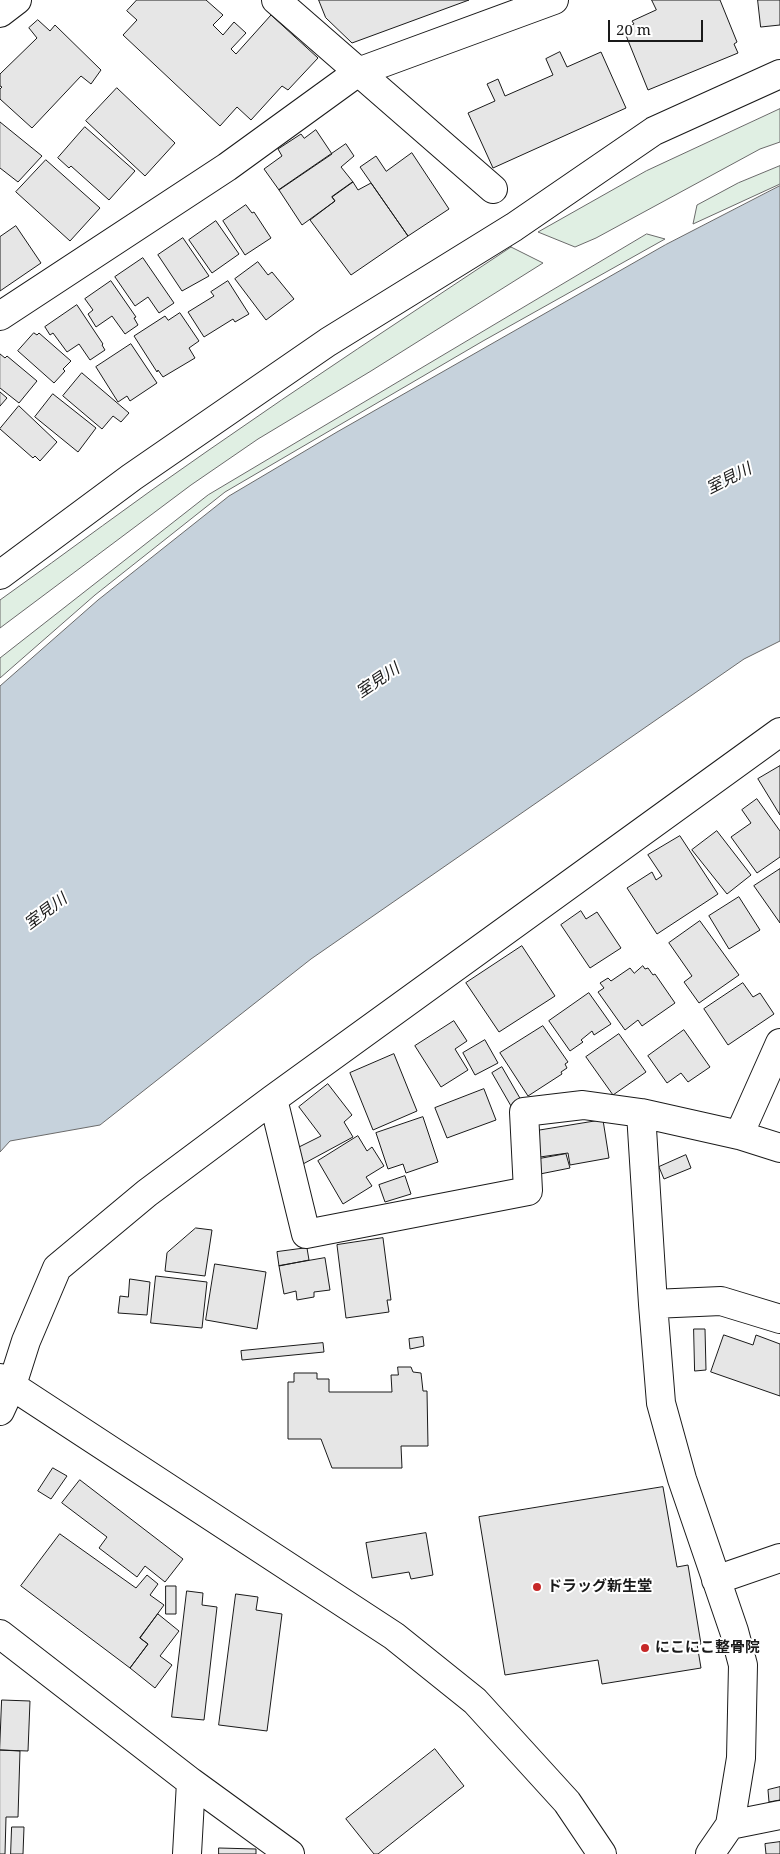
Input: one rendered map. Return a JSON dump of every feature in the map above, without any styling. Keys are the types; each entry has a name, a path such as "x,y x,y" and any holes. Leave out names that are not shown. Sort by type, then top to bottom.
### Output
{"street":[{"path":"0,13 17,0"},
{"path":"276,0 493,189"},
{"path":"0,316 226,167 358,72 554,0"},
{"path":"0,575 132,477 328,342 514,227 654,131 780,74"},
{"path":"0,1411 6,1382 26,1341 57,1268 146,1193 780,732"},
{"path":"738,1135 780,1043"},
{"path":"273,1099 306,1234 528,1191 524,1112 583,1105 641,1113 738,1135 780,1148"},
{"path":"641,1113 661,1403 682,1479 734,1631 742,1665 741,1758 730,1825 710,1854"},
{"path":"653,1304 721,1301 780,1319"},
{"path":"6,1382 401,1642 475,1701 567,1802 602,1854"},
{"path":"716,1580 780,1558"},
{"path":"0,1634 191,1782 290,1854"},
{"path":"187,1854 191,1782"},
{"path":"730,1825 780,1815"}],"green space":[{"path":"780,109 780,142 760,149 596,238 575,247 538,232 646,171"},
{"path":"780,166 780,184 693,224 697,205 738,183"},
{"path":"647,234 665,239 483,341 225,492 95,595 0,678 0,658 208,495"},
{"path":"511,247 543,263 371,371 258,439 191,485 0,628 0,600 154,488"}],"water":[{"name":"室見川","path":"780,186 780,641 744,659 311,959 100,1125 10,1141 0,1152 0,686 98,600 229,496 337,432 665,245"}],"building":[{"path":"137,0 206,0 223,15 213,25 223,35 234,22 246,33 231,49 236,54 271,15 318,58 288,90 282,86 251,120 237,107 220,126 123,35 137,20 127,11"},
{"path":"319,0 469,0 352,43 326,18"},
{"path":"652,0 720,0 737,42 734,44 738,53 648,90 623,28 634,24 632,21 656,10"},
{"path":"758,0 780,0 780,25 761,27"},
{"path":"38,20 50,31 55,25 101,70 91,84 81,76 32,128 0,99 0,89 2,87 0,86 0,74 37,38 29,28"},
{"path":"560,52 567,67 601,52 626,108 493,168 468,113 495,101 487,84 498,79 505,96 553,75 546,59"},
{"path":"117,88 175,143 145,176 86,121"},
{"path":"0,122 42,156 18,182 0,168"},
{"path":"85,127 135,171 109,200 71,166 69,168 58,158"},
{"path":"316,130 332,154 279,190 264,169 282,156 278,149 301,134 304,138"},
{"path":"346,144 354,156 341,167 353,182 332,197 335,201 302,225 279,190"},
{"path":"412,153 449,209 408,236 360,167 376,156 386,171"},
{"path":"46,160 100,208 70,241 16,192"},
{"path":"353,182 358,190 371,183 408,236 351,275 310,220 335,201 332,197"},
{"path":"246,205 252,213 254,212 271,238 245,255 223,221"},
{"path":"216,221 239,254 212,273 189,240"},
{"path":"16,226 41,263 0,291 0,237"},
{"path":"183,238 209,276 182,291 158,255"},
{"path":"143,258 174,303 159,313 148,297 135,306 115,277"},
{"path":"258,262 268,275 272,272 294,299 266,320 235,279"},
{"path":"111,281 136,317 134,318 138,325 125,334 112,316 96,327 88,314 93,310 85,299"},
{"path":"228,281 249,314 235,322 233,319 204,337 188,312 214,296 211,292"},
{"path":"77,305 105,350 90,360 79,344 67,352 53,333 50,335 45,327"},
{"path":"180,313 199,341 189,348 195,358 163,377 158,370 157,372 134,336 165,316 168,320"},
{"path":"34,333 37,335 39,333 71,361 54,383 18,351"},
{"path":"131,344 157,383 130,401 127,396 118,402 96,367"},
{"path":"0,354 5,358 7,356 37,381 19,403 0,388"},
{"path":"82,373 129,413 121,422 113,416 102,429 63,396"},
{"path":"0,392 7,398 0,406"},
{"path":"53,394 96,428 78,452 35,417"},
{"path":"19,406 57,442 40,461 35,456 33,458 0,429"},
{"path":"780,766 780,815 758,779"},
{"path":"757,799 780,831 780,857 757,873 731,837 751,823 742,810"},
{"path":"717,831 751,875 727,894 692,850"},
{"path":"680,836 718,894 657,934 627,888 652,872 656,880 662,876 648,855"},
{"path":"780,869 780,923 754,886"},
{"path":"739,897 760,930 729,949 709,916"},
{"path":"581,911 586,919 597,912 621,948 590,968 561,925"},
{"path":"700,921 739,975 699,1003 684,982 692,976 669,943"},
{"path":"522,946 555,996 499,1032 466,983"},
{"path":"643,966 645,969 648,968 653,975 655,974 675,1003 642,1026 638,1020 625,1030 598,992 604,988 600,983 608,978 611,981 630,968 634,973"},
{"path":"743,983 753,997 760,993 774,1014 728,1045 704,1009"},
{"path":"589,993 611,1024 594,1035 592,1031 581,1040 583,1042 570,1051 549,1021"},
{"path":"454,1021 467,1041 455,1049 468,1070 441,1087 415,1046"},
{"path":"543,1026 568,1062 565,1064 567,1068 561,1072 562,1074 528,1096 500,1053"},
{"path":"684,1030 710,1067 688,1082 681,1073 667,1083 648,1056"},
{"path":"619,1034 646,1072 613,1095 586,1057"},
{"path":"485,1040 498,1063 475,1075 463,1053"},
{"path":"394,1054 417,1111 373,1130 350,1073"},
{"path":"502,1067 521,1100 511,1106 492,1073"},
{"path":"328,1084 352,1115 344,1122 353,1137 303,1164 299,1147 321,1136 299,1107"},
{"path":"484,1089 496,1120 447,1138 435,1108"},
{"path":"423,1117 438,1162 406,1173 403,1164 388,1169 376,1133"},
{"path":"603,1120 609,1158 570,1165 568,1153 540,1157 536,1131"},
{"path":"358,1136 367,1151 372,1147 384,1166 366,1177 372,1186 343,1204 318,1161"},
{"path":"566,1154 570,1168 540,1174 539,1159"},
{"path":"686,1155 691,1168 664,1179 659,1167"},
{"path":"405,1176 411,1194 385,1202 379,1185"},
{"path":"196,1228 212,1230 205,1276 165,1271 167,1253"},
{"path":"383,1238 391,1300 387,1300 389,1312 346,1318 337,1245"},
{"path":"307,1248 309,1260 279,1266 277,1252"},
{"path":"325,1258 330,1290 314,1292 314,1297 297,1300 296,1291 284,1294 279,1266"},
{"path":"215,1264 266,1272 257,1329 206,1320"},
{"path":"156,1276 207,1282 202,1328 151,1323"},
{"path":"130,1279 150,1282 147,1315 118,1313 120,1296 128,1297"},
{"path":"694,1329 705,1329 706,1370 695,1371"},
{"path":"724,1335 753,1345 756,1335 780,1344 780,1396 711,1372"},
{"path":"423,1337 424,1346 410,1349 409,1339"},
{"path":"323,1343 324,1352 242,1360 241,1351"},
{"path":"398,1367 411,1367 413,1372 421,1373 423,1391 427,1391 428,1446 401,1446 402,1468 332,1468 321,1439 288,1439 288,1382 294,1382 294,1373 317,1373 317,1379 329,1379 329,1392 392,1392 391,1375 398,1375"},
{"path":"53,1468 67,1476 51,1499 38,1491"},
{"path":"80,1480 183,1559 165,1582 145,1566 137,1577 99,1548 107,1537 62,1503"},
{"path":"663,1487 677,1567 688,1565 701,1644 697,1644 701,1668 602,1684 598,1660 505,1675 479,1517"},
{"path":"426,1533 433,1575 411,1579 409,1572 372,1578 366,1543"},
{"path":"60,1534 136,1588 147,1575 158,1584 150,1595 164,1605 140,1638 148,1644 130,1668 21,1586"},
{"path":"166,1586 176,1586 176,1614 166,1614"},
{"path":"187,1591 203,1593 202,1605 217,1607 204,1720 172,1717"},
{"path":"236,1594 258,1597 256,1610 282,1614 267,1731 219,1725"},
{"path":"158,1614 179,1631 160,1656 172,1665 155,1688 130,1668 148,1644 140,1638"},
{"path":"2,1700 30,1701 28,1751 0,1750"},
{"path":"435,1749 464,1786 378,1854 374,1854 346,1819"},
{"path":"0,1750 20,1751 18,1817 6,1817 5,1854 0,1854"},
{"path":"780,1787 780,1800 769,1802 768,1790"},
{"path":"12,1827 24,1827 23,1854 11,1854"},
{"path":"780,1842 780,1854 766,1854 765,1844"},
{"path":"219,1848 256,1849 256,1854 219,1854"}],"place":[{"name":"ドラッグ新生堂","path":"537,1587"},
{"name":"にこにこ整骨院","path":"645,1648"}]}
